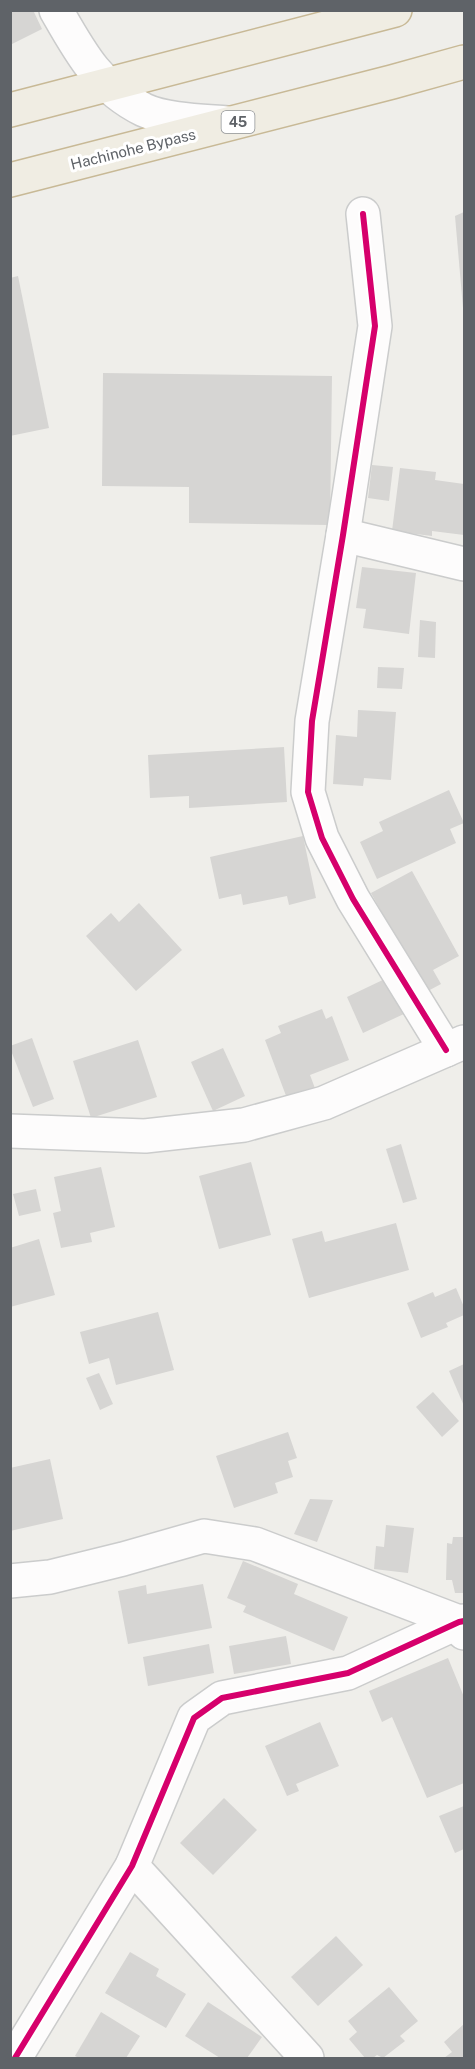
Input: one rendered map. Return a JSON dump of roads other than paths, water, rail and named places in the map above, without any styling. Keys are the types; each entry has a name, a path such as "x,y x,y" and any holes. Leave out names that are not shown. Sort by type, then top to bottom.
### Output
{"highway":[{"path":"10,110 396,10"},
{"name":"Hachinohe Bypass","path":"10,180 465,62"}],"street":[{"path":"56,10 79,50 107,86 146,111 185,119 232,124"},
{"path":"11,1129 145,1137 244,1125 324,1103 455,1046 353,899 321,838 308,792 312,721 375,326 363,214"},
{"path":"343,535 465,564"},
{"path":"10,1581 50,1577 123,1560 204,1536 255,1544 463,1626"},
{"path":"15,2058 132,1866 194,1718 222,1698 348,1673 463,1626"},
{"path":"132,1866 308,2058"}]}
